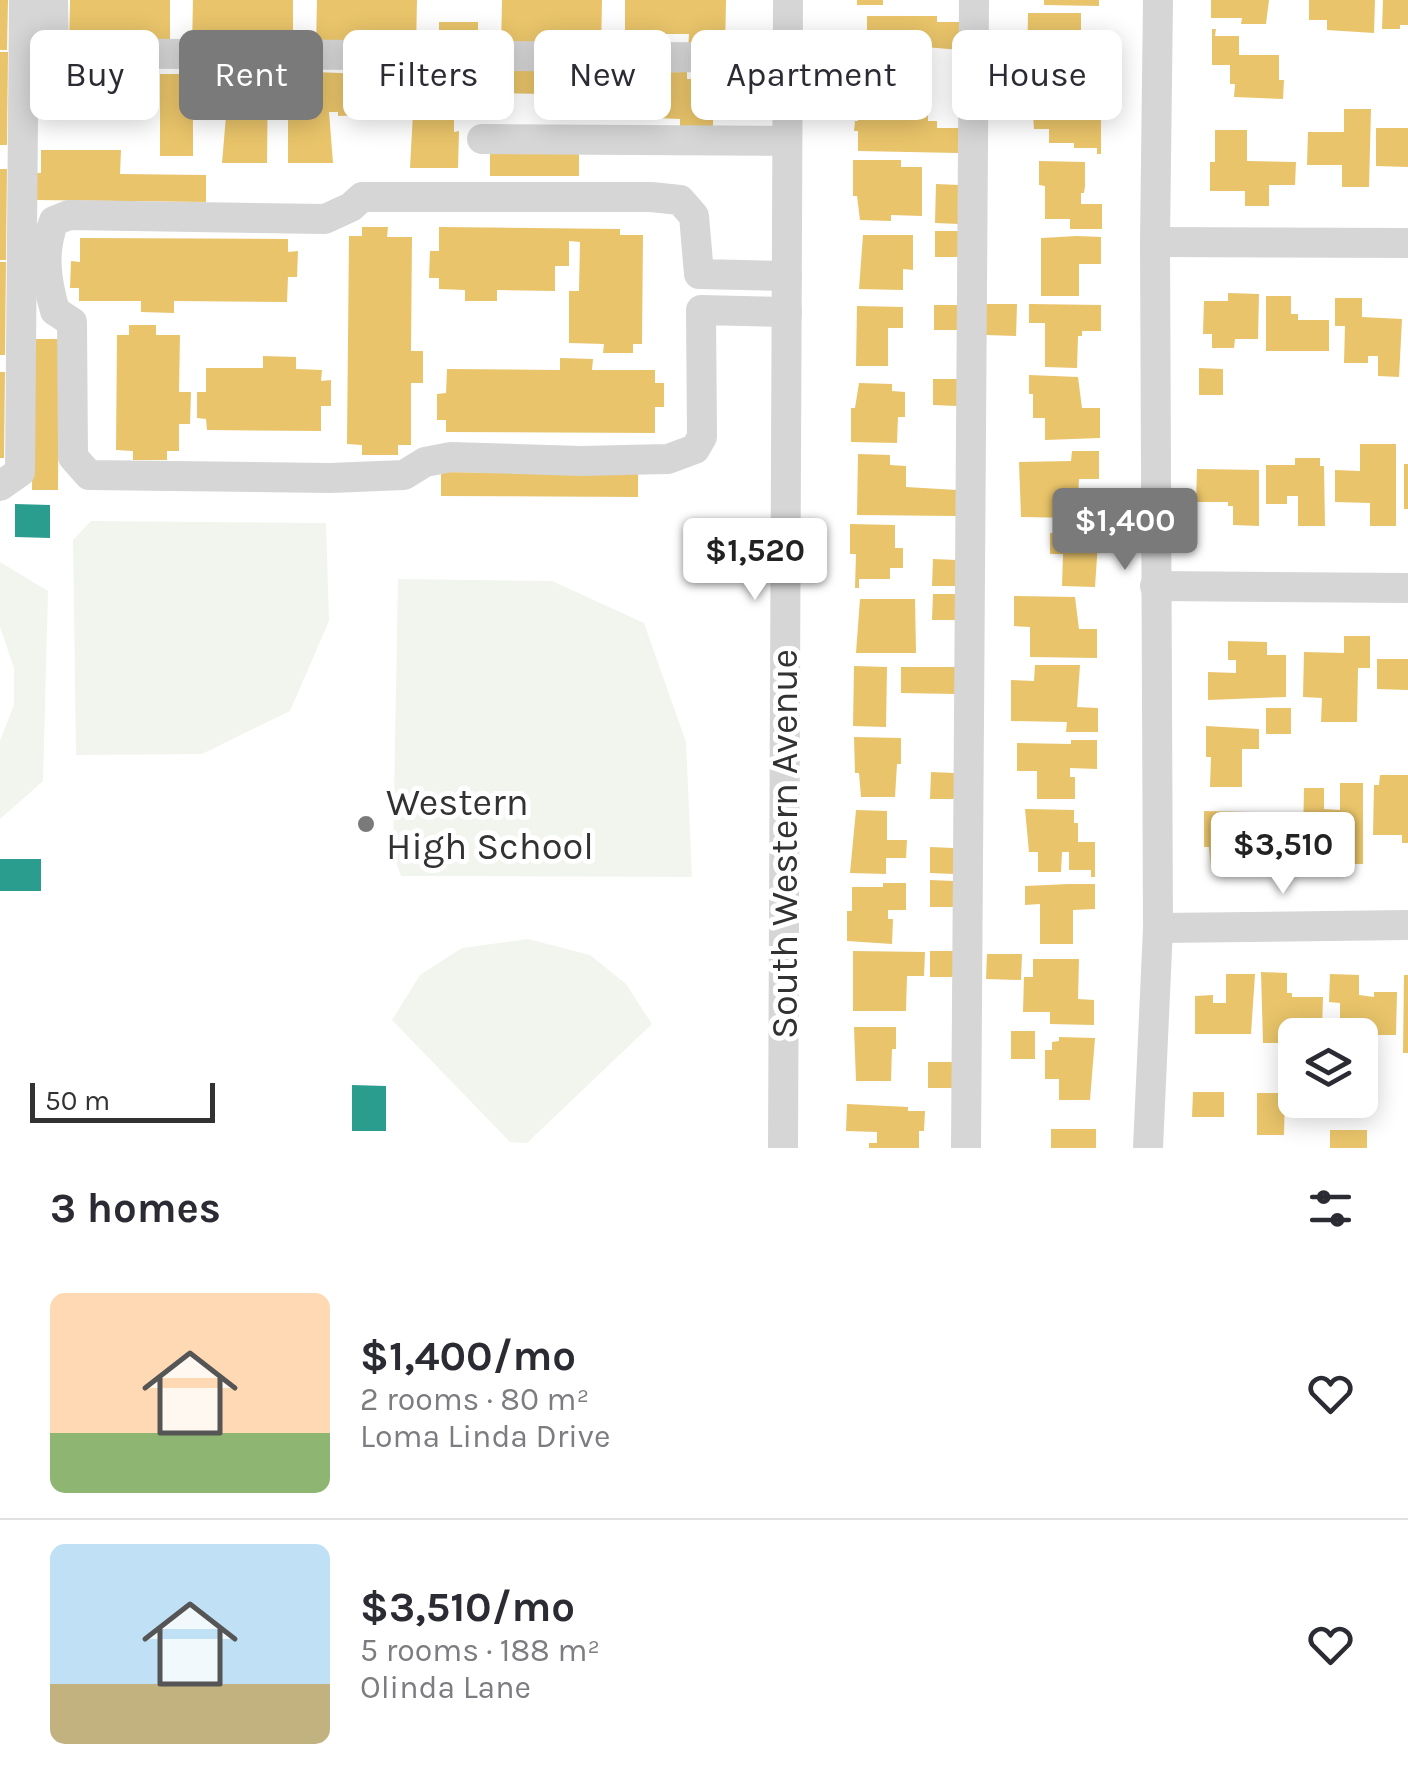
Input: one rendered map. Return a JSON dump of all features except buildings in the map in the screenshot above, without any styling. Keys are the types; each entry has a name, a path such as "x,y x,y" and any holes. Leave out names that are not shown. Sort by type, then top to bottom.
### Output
{"street":[{"path":"0,486 20,472 10,366 11,156 24,0"},
{"path":"53,0 54,54 691,57"},
{"name":"South Western Avenue","path":"788,0 788,30"},
{"path":"966,1148 974,0"},
{"path":"1148,1148 1158,928 1158,0"},
{"name":"South Western Avenue","path":"783,1148 787,120"},
{"path":"482,139 787,141"},
{"path":"362,197 652,197 680,200 694,216 699,274 702,438 695,449 668,460 451,456 425,462 404,476 89,475 72,457 72,322 55,310 47,281 46,242 54,221 69,215 324,218 351,207 362,197"},
{"path":"1155,242 1408,243"},
{"path":"699,274 787,276"},
{"path":"701,310 787,312"},
{"path":"1155,586 1408,588"},
{"path":"1158,928 1408,925"}],"shaded area":[{"path":"91,521 326,523 329,621 290,711 202,754 76,755 73,540"},
{"path":"0,562 48,591 43,781 0,819 0,741 14,705 14,668 0,627"},
{"path":"398,579 552,581 644,623 686,742 692,877 401,876 393,853"},
{"path":"528,939 590,955 626,984 652,1024 527,1143 510,1142 392,1020 420,975 462,948"}],"place":[{"name":"Western High School","path":"366,824"}]}
